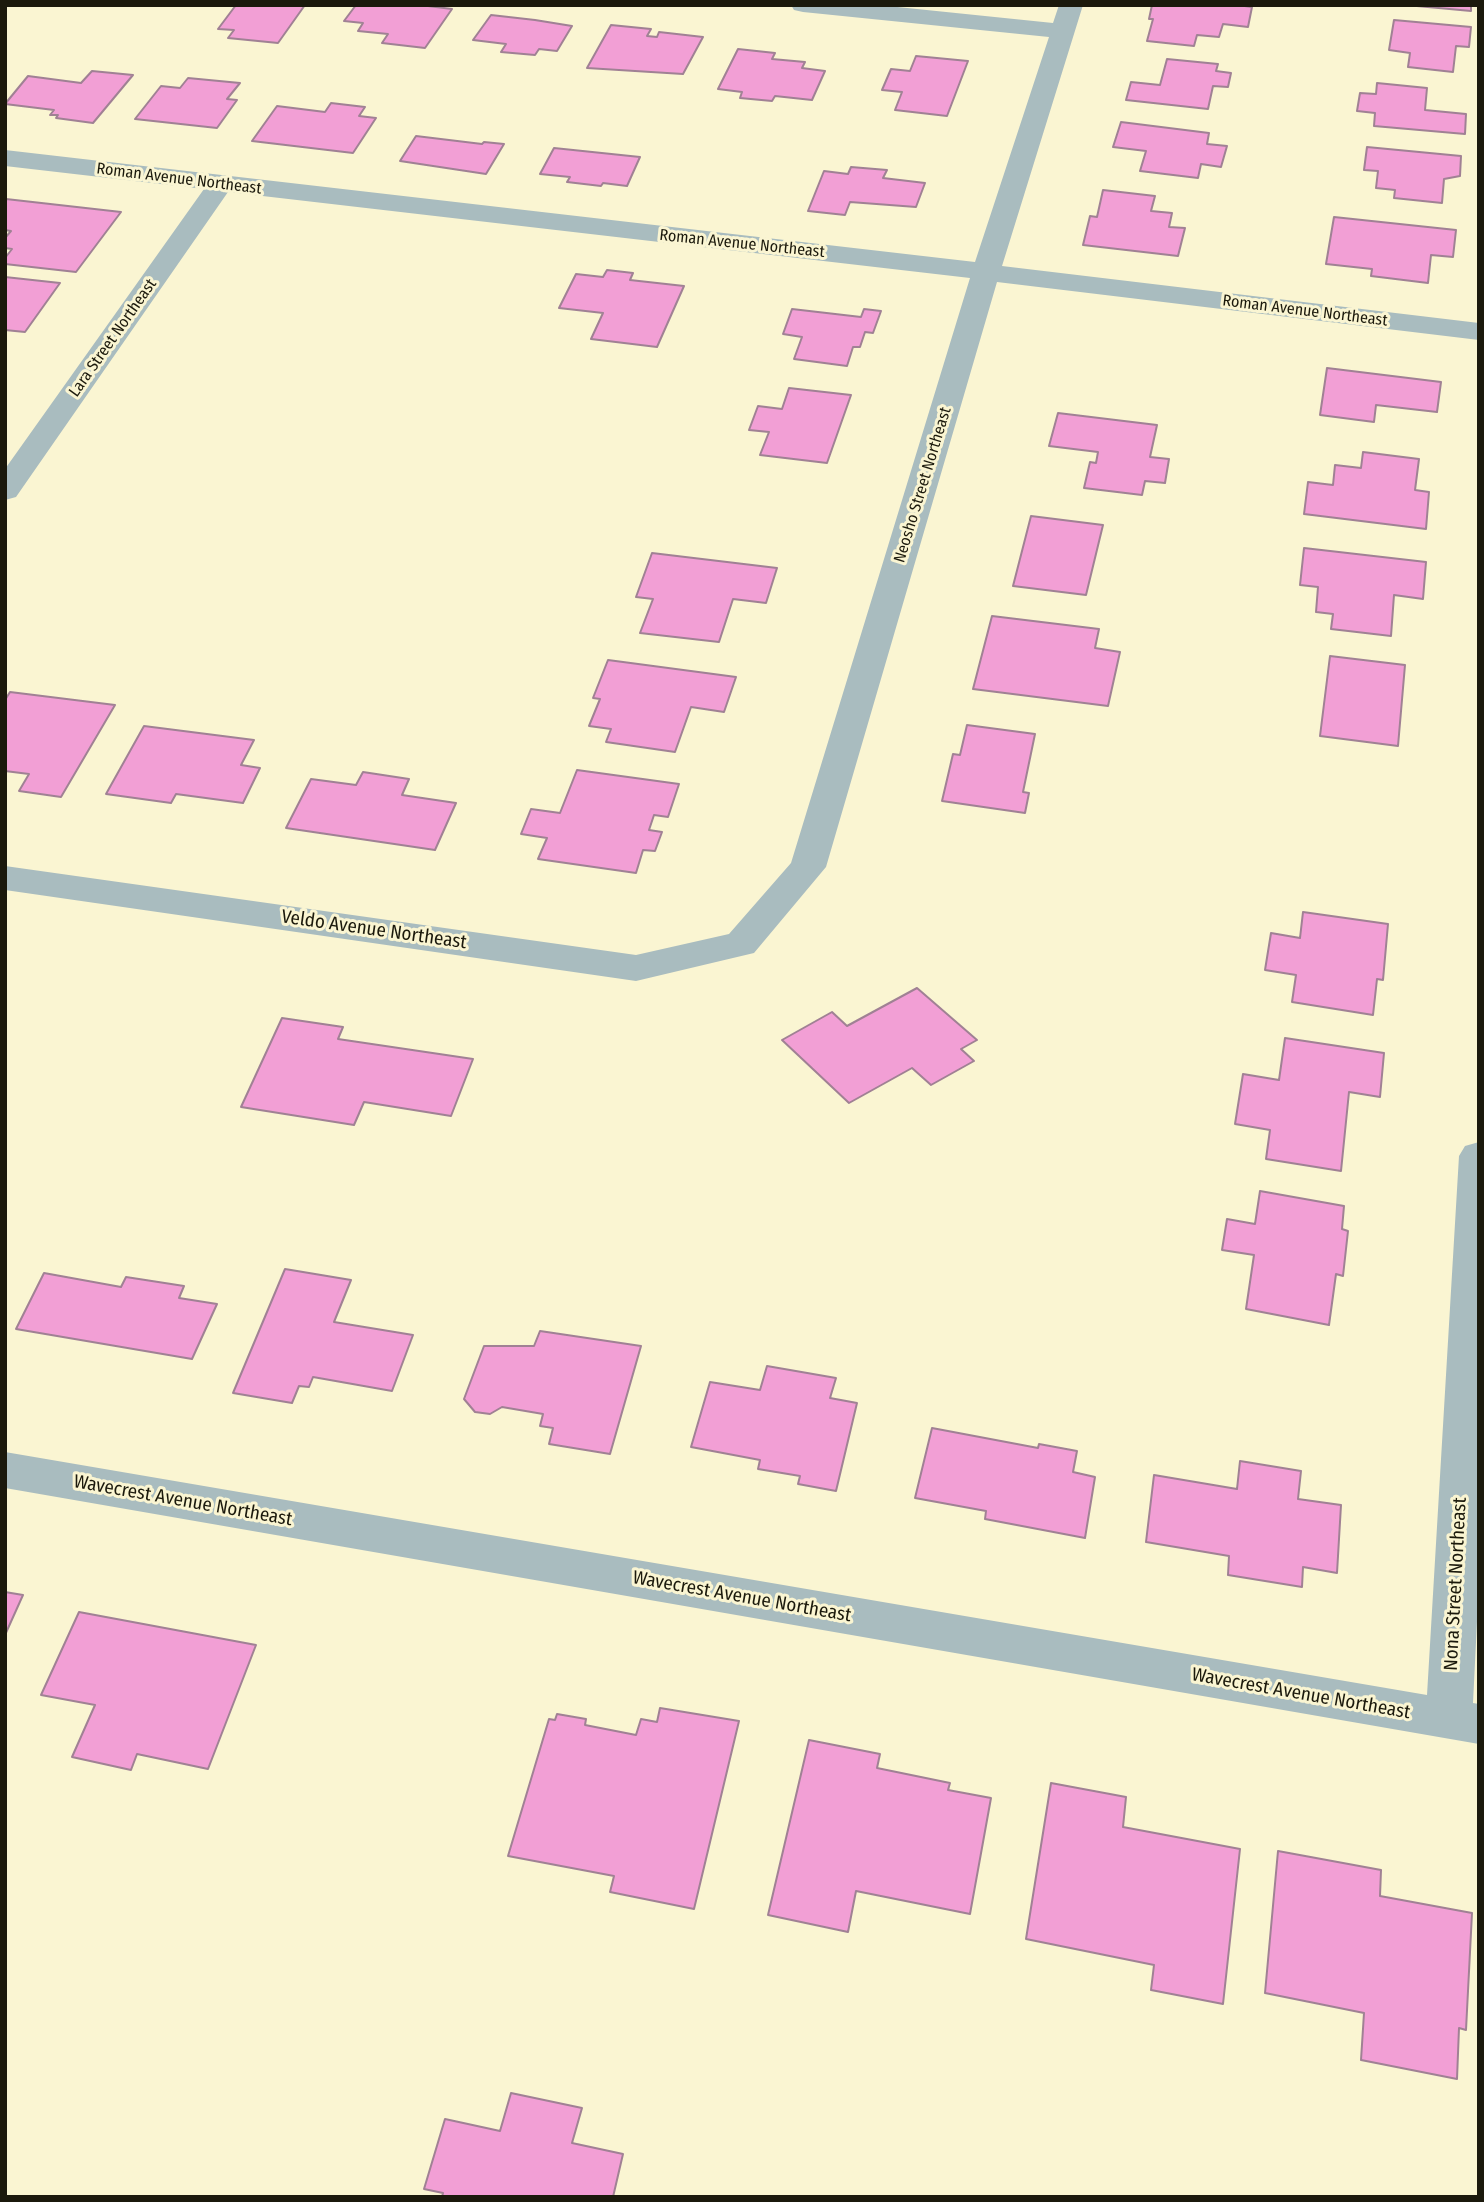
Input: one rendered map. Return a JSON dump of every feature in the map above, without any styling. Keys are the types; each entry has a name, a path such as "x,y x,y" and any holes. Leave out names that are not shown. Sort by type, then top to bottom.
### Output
{"street":[{"path":"803,5 1066,18"},
{"name":"Neosho Street Northeast","path":"740,944 808,867 986,272 1066,18"},
{"name":"Roman Avenue Northeast","path":"5,158 1479,332"},
{"name":"Lara Street Northeast","path":"5,491 220,185"},
{"name":"Veldo Avenue Northeast","path":"5,878 636,968 740,944"},
{"name":"Nona Street Northeast","path":"1464,1722 1479,1156"},
{"name":"Wavecrest Avenue Northeast","path":"5,1470 1464,1722"}],"building":[{"path":"236,5 305,5 278,43 228,38 234,30 218,29"},
{"path":"356,5 420,5 452,9 425,48 382,43 388,34 358,31 363,23 344,21"},
{"path":"1152,5 1252,7 1248,27 1223,24 1219,37 1197,35 1194,46 1147,41 1153,19 1149,19"},
{"path":"1406,5 1471,5 1471,11"},
{"path":"491,15 572,26 557,51 539,49 535,55 501,52 506,44 473,40"},
{"path":"1394,20 1471,27 1469,47 1456,46 1453,72 1408,67 1410,53 1389,50"},
{"path":"611,25 651,29 647,36 657,37 659,32 703,37 683,74 587,68"},
{"path":"738,49 775,53 772,59 805,62 802,68 825,71 812,100 775,96 772,101 740,98 742,92 718,89"},
{"path":"916,56 968,61 947,116 895,110 902,92 882,90 891,69 910,71"},
{"path":"1167,59 1218,64 1216,71 1231,73 1228,87 1213,86 1208,109 1126,100 1131,82 1160,85"},
{"path":"92,71 133,75 93,123 56,118 58,115 50,115 54,110 5,104 28,76 81,83"},
{"path":"188,78 240,83 227,99 237,100 217,128 135,119 161,86 180,88"},
{"path":"1377,83 1427,88 1425,110 1466,114 1465,134 1374,126 1375,113 1357,111 1360,93 1376,94"},
{"path":"331,103 365,107 359,116 376,118 353,153 252,141 277,106 325,112"},
{"path":"1121,122 1209,133 1207,144 1227,146 1221,167 1201,164 1198,178 1140,171 1146,151 1113,147"},
{"path":"416,136 504,144 486,174 400,161"},
{"path":"1367,147 1461,156 1460,176 1444,179 1442,203 1394,198 1395,190 1376,188 1378,171 1364,170"},
{"path":"554,148 640,157 627,186 603,183 601,186 567,182 570,177 540,174"},
{"path":"851,167 887,170 883,178 925,183 916,207 850,202 845,215 808,211 824,171 848,174"},
{"path":"1103,190 1155,196 1151,211 1172,213 1169,227 1185,228 1178,256 1083,245 1090,216 1097,217"},
{"path":"6,199 121,212 76,272 5,264 5,258 12,249 5,248 5,238 11,231 5,230"},
{"path":"1334,217 1456,230 1453,257 1431,255 1428,283 1371,276 1372,269 1326,264"},
{"path":"607,270 633,273 630,280 684,286 657,347 591,339 603,313 559,308 576,274 603,277"},
{"path":"5,277 60,283 25,332 5,330"},
{"path":"792,309 861,317 864,309 881,311 873,333 865,332 860,347 853,347 847,366 794,359 802,337 783,334"},
{"path":"1327,368 1441,382 1437,412 1376,405 1374,422 1320,415"},
{"path":"789,388 851,395 827,463 760,455 769,432 749,430 758,406 782,409"},
{"path":"1058,413 1157,425 1150,457 1169,459 1165,483 1145,481 1142,495 1084,488 1090,462 1096,463 1098,452 1049,446"},
{"path":"1363,452 1419,459 1415,490 1429,492 1426,529 1304,514 1308,482 1333,485 1335,465 1361,468"},
{"path":"1031,516 1103,525 1086,595 1013,586"},
{"path":"1304,548 1426,562 1423,599 1394,595 1391,636 1331,629 1333,614 1316,612 1318,587 1300,585"},
{"path":"652,553 777,568 766,603 733,599 719,642 640,633 653,599 636,597"},
{"path":"992,616 1099,629 1095,648 1120,652 1108,706 973,689"},
{"path":"1330,656 1405,665 1398,746 1320,736"},
{"path":"608,660 736,677 724,712 691,707 675,752 606,742 611,729 589,726 600,699 593,698"},
{"path":"10,692 115,705 61,797 19,791 29,774 5,771 5,700"},
{"path":"967,725 1035,734 1023,792 1029,793 1025,813 942,801 953,754 960,755"},
{"path":"144,726 254,740 241,765 260,768 243,803 176,794 171,803 106,794"},
{"path":"577,770 679,784 668,817 654,815 649,830 662,832 655,851 643,850 636,873 538,859 547,838 521,834 531,809 560,813"},
{"path":"363,772 409,779 402,795 456,803 435,850 286,828 311,779 356,785"},
{"path":"1303,912 1388,924 1383,980 1377,979 1373,1015 1292,1002 1296,975 1265,970 1271,933 1300,938"},
{"path":"917,988 977,1040 961,1049 974,1061 931,1085 912,1068 849,1103 782,1040 832,1012 847,1026"},
{"path":"282,1018 343,1027 338,1039 473,1059 451,1116 364,1102 354,1125 241,1107"},
{"path":"1285,1038 1384,1053 1380,1097 1349,1092 1341,1171 1266,1159 1270,1130 1235,1124 1243,1074 1279,1080"},
{"path":"1260,1191 1344,1206 1342,1229 1348,1231 1343,1276 1336,1274 1329,1325 1246,1309 1254,1255 1222,1250 1227,1219 1255,1224"},
{"path":"285,1269 351,1280 334,1322 413,1335 392,1391 313,1377 309,1387 299,1386 292,1403 233,1393"},
{"path":"44,1273 121,1287 126,1277 184,1286 179,1298 217,1304 192,1359 16,1329"},
{"path":"540,1331 641,1346 610,1454 549,1444 553,1428 540,1426 543,1414 502,1407 490,1414 475,1412 464,1399 484,1346 534,1346"},
{"path":"767,1366 836,1378 830,1398 857,1403 836,1491 798,1484 800,1476 758,1469 760,1460 691,1447 710,1382 760,1390"},
{"path":"932,1428 1038,1448 1039,1444 1077,1451 1073,1472 1095,1477 1085,1538 985,1519 986,1511 915,1498"},
{"path":"1240,1461 1301,1471 1298,1499 1341,1505 1337,1573 1303,1567 1302,1587 1228,1575 1229,1556 1146,1542 1154,1475 1237,1489"},
{"path":"5,1592 23,1595 5,1635"},
{"path":"79,1612 256,1645 208,1769 137,1754 131,1770 72,1757 95,1705 41,1695"},
{"path":"660,1708 739,1721 694,1909 610,1892 614,1876 508,1856 549,1719 555,1720 557,1714 586,1719 585,1725 636,1735 641,1719 657,1722"},
{"path":"809,1740 880,1754 877,1768 950,1783 948,1790 991,1798 970,1914 856,1891 848,1932 768,1915"},
{"path":"1051,1783 1126,1797 1123,1827 1240,1849 1223,2004 1151,1990 1154,1965 1026,1939"},
{"path":"1278,1851 1381,1870 1380,1896 1472,1913 1466,2030 1459,2028 1457,2079 1361,2060 1364,2013 1265,1993"},
{"path":"511,2093 582,2108 572,2143 623,2154 613,2197 442,2197 443,2193 424,2189 445,2119 500,2131"}]}
